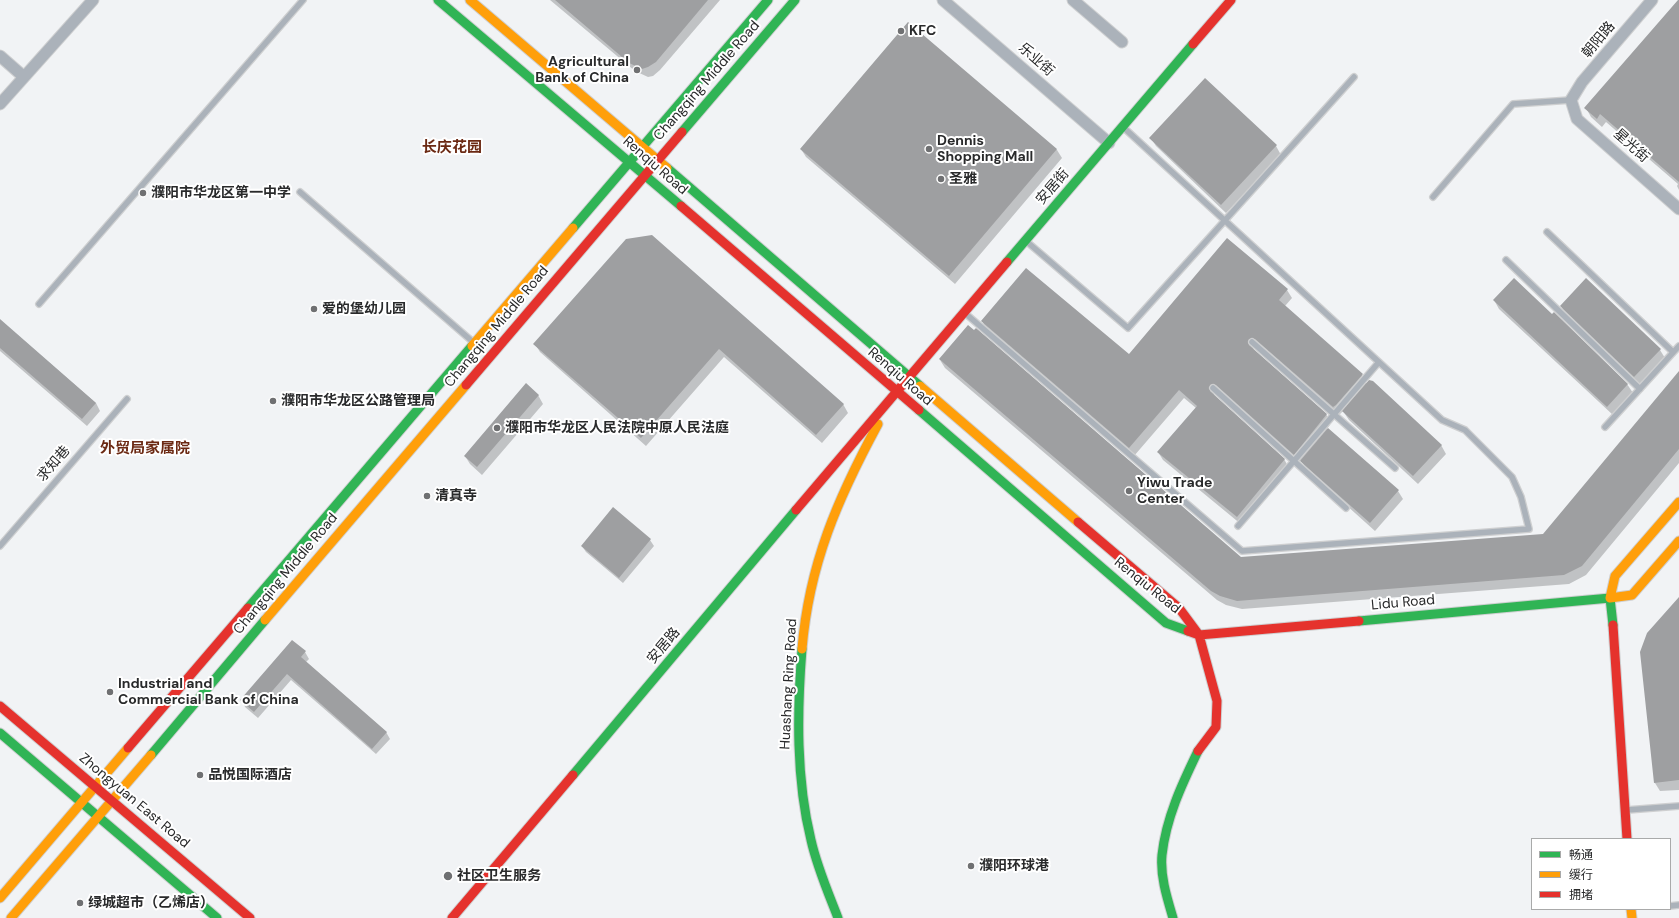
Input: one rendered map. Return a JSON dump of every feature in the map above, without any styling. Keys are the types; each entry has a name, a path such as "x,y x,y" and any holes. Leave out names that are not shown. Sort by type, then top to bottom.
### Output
{"street":[{"path":"0,104 93,0"},
{"name":"Renqiu Road","path":"438,0 629,161 1166,623 1199,635"},
{"name":"Renqiu Road","path":"470,0 643,146 909,377 1179,608 1199,635"},
{"name":"Changqing Middle Road","path":"0,898 768,0"},
{"name":"Changqing Middle Road","path":"11,918 795,0"},
{"name":"乐业街","path":"942,0 1109,143"},
{"path":"1073,0 1122,42"},
{"name":"安居街","path":"896,392 1231,0"},
{"name":"朝阳路","path":"1571,100 1582,82 1652,0"},
{"path":"0,56 24,77"},
{"name":"星光街","path":"1571,100 1577,119 1679,209"},
{"name":"安居路","path":"452,918 896,392"},
{"name":"Huashang Ring Road","path":"838,918 810,840 803,792 798,744 801,661 805,621 812,582 822,545 853,472 896,392"},
{"path":"1627,838 1615,648 1610,598 1615,576 1679,502"},
{"name":"Lidu Road","path":"1199,635 1632,595 1679,541"},
{"path":"1173,918 1165,892 1162,856 1169,819 1182,784 1198,751 1216,727 1217,702 1199,635"},
{"name":"Zhongyuan East Road","path":"0,706 250,918"},
{"path":"0,733 217,918"}],"lane":[{"path":"39,304 303,0"},
{"path":"1025,241 1128,328 1354,77"},
{"path":"1433,197 1513,104 1571,100"},
{"path":"964,312 1242,551 1529,530 1521,497 1512,477 1465,430 1442,420 1123,127"},
{"path":"300,192 475,344"},
{"path":"1547,232 1673,352"},
{"path":"1506,260 1640,389"},
{"path":"1252,342 1395,468"},
{"path":"1605,427 1679,346"},
{"path":"1238,526 1379,362"},
{"path":"1213,388 1346,508"},
{"name":"求知巷","path":"0,546 126,399"},
{"path":"1625,810 1679,806"}],"building":[{"path":"555,0 708,0 656,62 642,69 629,63"},
{"path":"1678,0 1679,182 1600,114 1597,119 1584,108"},
{"name":"Dennis Shopping Mall","path":"908,22 1057,149 949,276 800,149"},
{"path":"1205,78 1277,145 1221,205 1149,138"},
{"path":"652,235 844,404 816,435 719,349 641,438 533,344 626,239"},
{"path":"1227,238 1288,289 1279,300 1363,374 1333,407 1255,339 1249,339 1249,345 1327,414 1294,455 1216,385 1210,385 1210,391 1285,459 1237,517 1157,452 1197,406 1179,390 1129,448 981,321 1026,268 1129,354"},
{"path":"1514,278 1552,314 1554,312 1628,384 1607,407 1493,300"},
{"path":"1586,278 1661,349 1634,377 1560,306"},
{"path":"0,319 96,403 82,419 0,348"},
{"name":"Yiwu Trade Center","path":"968,325 974,330 976,328 1241,557 1543,534 1679,371 1679,449 1582,566 1564,575 1237,601 1220,596 1211,591 939,359"},
{"path":"1369,380 1373,381 1442,445 1413,476 1342,411"},
{"path":"526,383 539,395 477,467 464,456"},
{"path":"1328,428 1399,490 1370,523 1300,461"},
{"path":"613,507 651,539 619,578 581,546"},
{"path":"1679,597 1679,780 1654,783 1640,652 1647,633"},
{"path":"292,640 306,651 301,657 387,732 372,749 287,674 254,712 240,700"}],"traffic: fast":[{"path":"438,0 681,206"},
{"path":"573,228 768,0"},
{"path":"682,132 795,0"},
{"path":"1007,262 1193,44"},
{"path":"667,168 920,386"},
{"path":"248,608 472,346"},
{"path":"919,410 1166,623 1188,631"},
{"path":"573,775 796,510"},
{"path":"1359,621 1610,598 1613,625"},
{"path":"151,755 265,620"},
{"path":"802,649 799,697 799,745 800,769 806,817 816,860 838,918"},
{"path":"0,733 217,918"},
{"path":"1173,918 1164,887 1162,871 1164,841 1171,815 1186,776 1198,751"}],"traffic: slow":[{"path":"470,0 667,168"},
{"path":"472,346 573,228"},
{"path":"265,620 466,385"},
{"path":"920,386 1078,522"},
{"path":"802,649 811,588 828,532 850,478 878,424"},
{"path":"1679,502 1615,576 1610,598 1632,595 1679,541"},
{"path":"0,898 128,748"},
{"path":"11,918 151,755"},
{"path":"1631,910 1632,918"}],"traffic: jam":[{"path":"1193,44 1231,0"},
{"path":"466,385 682,132"},
{"path":"681,206 919,410"},
{"path":"796,510 1007,262"},
{"path":"1078,522 1179,608 1199,635 1217,701 1216,727 1198,751"},
{"path":"128,748 248,608"},
{"path":"1188,631 1199,635 1359,621"},
{"path":"1613,625 1627,838"},
{"path":"0,706 250,918"},
{"path":"452,918 573,775"}],"place":[{"name":"KFC","path":"901,31"},
{"name":"Agricultural Bank of China","path":"637,70"},
{"name":"Dennis Shopping Mall","path":"929,149"},
{"name":"圣雅","path":"941,179"},
{"name":"濮阳市华龙区第一中学","path":"143,193"},
{"name":"爱的堡幼儿园","path":"314,309"},
{"name":"濮阳市华龙区公路管理局","path":"273,401"},
{"name":"濮阳市华龙区人民法院中原人民法庭","path":"497,428"},
{"name":"Yiwu Trade Center","path":"1129,491"},
{"name":"清真寺","path":"427,496"},
{"name":"Industrial and Commercial Bank of China","path":"110,692"},
{"name":"品悦国际酒店","path":"200,775"},
{"name":"濮阳环球港","path":"971,866"},
{"name":"社区卫生服务","path":"448,876"},
{"name":"绿城超市（乙烯店）","path":"80,903"}],"district":[{"name":"长庆花园","path":"452,148"},
{"name":"外贸局家属院","path":"145,449"}]}
